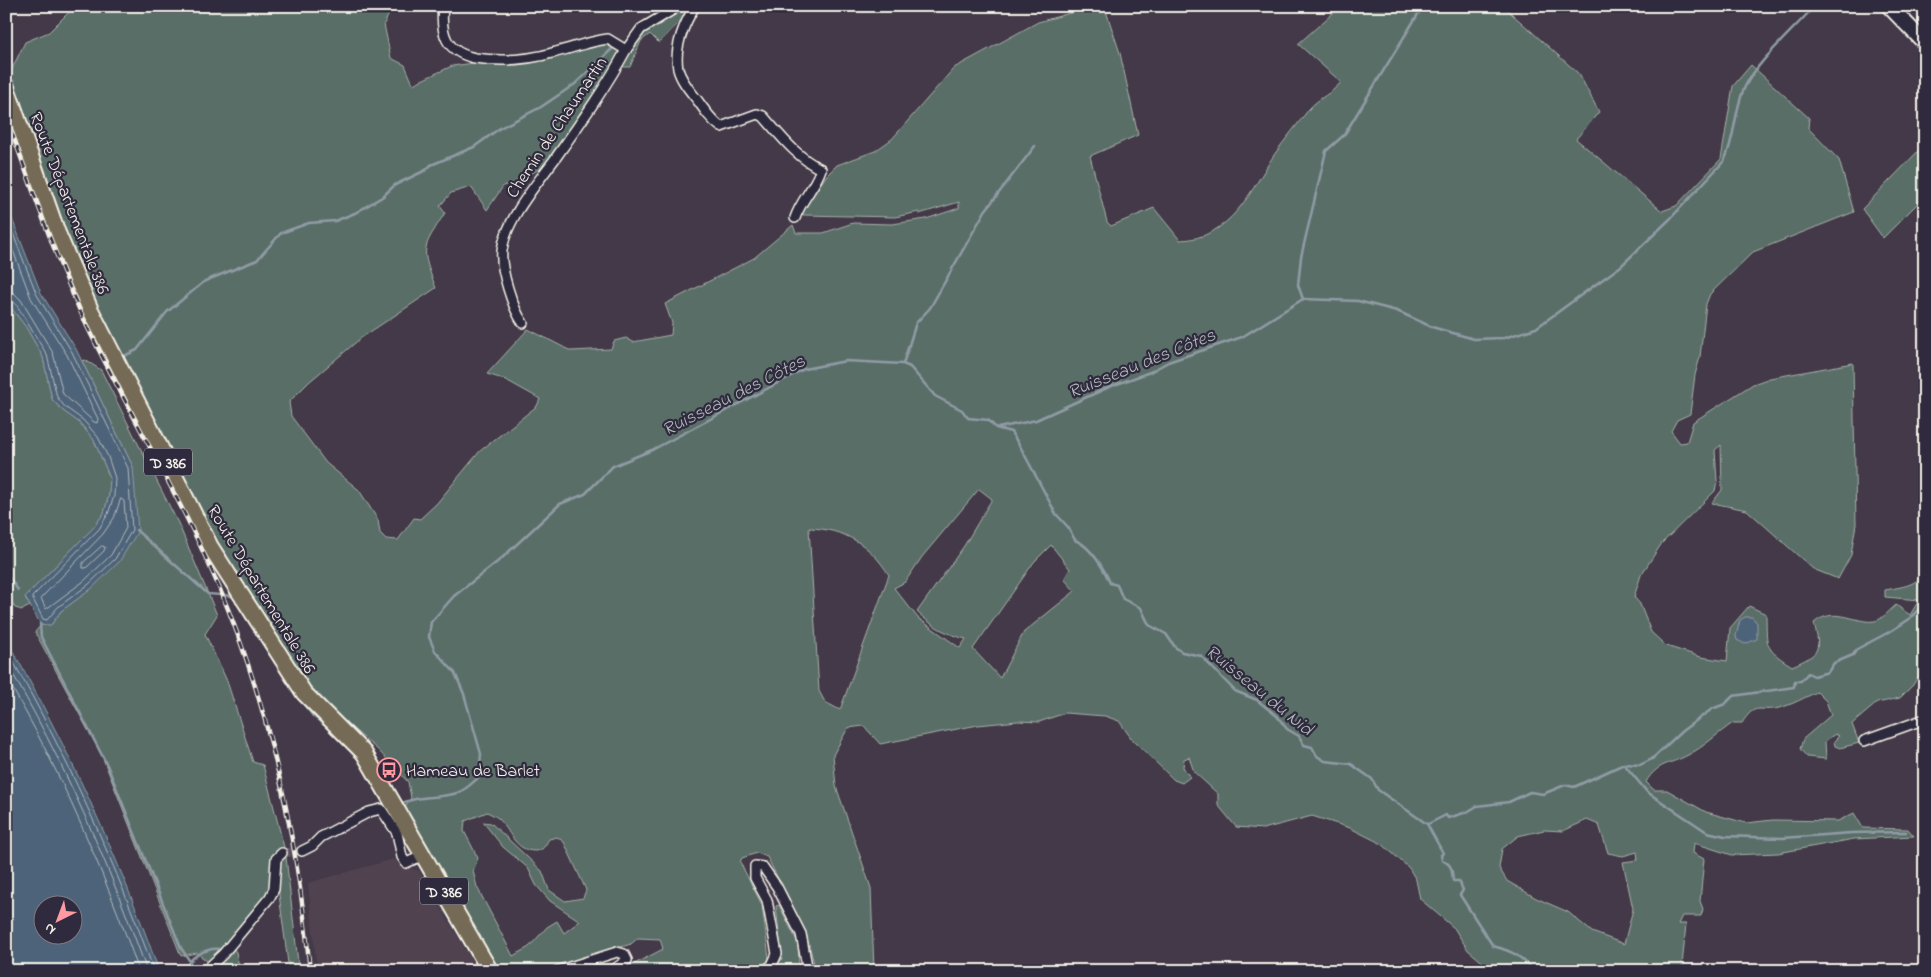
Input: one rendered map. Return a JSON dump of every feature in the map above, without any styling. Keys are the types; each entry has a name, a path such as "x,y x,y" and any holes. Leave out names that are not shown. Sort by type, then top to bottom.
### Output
{"main road":[{"path":"1889,6 1925,43"},
{"name":"Route Départementale 386","path":"6,86 57,232 90,309 210,546 304,693 364,754 490,971"}],"street":[{"name":"Chemin de Chaumartin","path":"443,6 443,31 448,43 456,52 465,56 505,61 526,59 608,39 626,50 526,199 506,238 502,252 505,271 515,312 523,324"},
{"path":"626,50 641,29 679,6"},
{"path":"695,6 685,22 679,43 678,69 684,83 710,117 722,127 757,114 763,116 796,152 820,169 817,181 798,210 795,218"},
{"path":"1864,741 1925,719"},
{"path":"302,850 369,812 382,809 397,834 402,857 406,863 424,855"},
{"path":"205,971 228,948 270,897 274,889 276,859 282,854"},
{"path":"764,971 772,965 777,954 767,900 755,878 755,866 763,867 781,895 800,934 808,971"},
{"path":"556,971 617,952 624,954 627,960 612,971"}],"shaded area":[{"path":"394,859 400,866 419,871 478,971 317,971 308,883"}],"green space":[{"path":"69,6 393,6 384,24 391,58 405,65 413,84 452,66 474,63 505,65 564,55 604,44 613,45 619,49 615,62 543,167 509,186 504,185 487,210 471,187 451,193 440,206 445,213 432,234 426,249 427,264 436,288 361,338 309,382 289,402 291,416 326,463 359,490 378,520 380,533 386,539 398,540 414,518 420,519 437,503 480,451 537,406 540,399 506,380 487,374 528,329 571,351 611,349 614,341 626,338 633,342 671,335 672,323 665,304 754,258 793,225 796,233 823,233 853,223 892,224 926,219 959,208 959,202 919,214 919,212 895,217 803,215 802,212 826,176 837,165 875,151 892,139 954,68 1038,22 1074,12 1106,11 1120,53 1138,135 1090,156 1107,222 1111,226 1154,208 1180,240 1197,238 1213,231 1226,222 1237,211 1274,155 1309,109 1341,82 1298,44 1333,13 1344,6 1503,6 1579,74 1599,112 1576,139 1662,211 1676,206 1721,159 1733,86 1751,65 1809,118 1808,128 1839,160 1854,212 1753,252 1710,294 1706,304 1700,357 1695,375 1690,414 1677,420 1671,431 1680,443 1687,442 1693,422 1753,384 1770,378 1853,363 1856,524 1851,555 1838,579 1813,569 1747,510 1712,503 1722,490 1721,445 1715,450 1717,481 1715,491 1662,543 1641,575 1634,597 1640,604 1651,632 1666,646 1701,657 1727,661 1730,628 1749,606 1766,614 1768,645 1776,655 1792,666 1813,655 1817,646 1814,623 1822,618 1839,616 1864,621 1878,620 1896,605 1910,615 1919,600 1885,597 1885,590 1914,583 1925,570 1925,641 1918,650 1925,664 1913,685 1900,698 1877,703 1852,724 1859,743 1840,748 1835,746 1834,741 1839,736 1835,734 1825,741 1826,759 1807,757 1800,749 1803,739 1831,715 1826,701 1817,692 1784,707 1758,709 1751,712 1742,723 1733,723 1694,752 1660,767 1646,782 1654,790 1667,790 1706,812 1746,823 1773,820 1838,821 1854,813 1863,828 1908,829 1914,836 1854,839 1778,853 1732,855 1694,843 1693,853 1704,859 1700,901 1703,909 1701,916 1682,916 1678,924 1686,924 1682,966 1693,971 1493,971 1468,950 1454,928 1420,899 1416,880 1409,868 1382,844 1350,828 1312,816 1263,829 1236,827 1218,805 1218,794 1194,772 1189,757 1184,759 1183,767 1190,777 1182,783 1174,780 1131,738 1119,721 1105,716 1065,713 1039,722 1018,721 978,725 880,744 864,726 848,728 833,755 836,786 871,888 874,971 816,971 806,933 767,857 757,853 742,858 740,862 762,905 769,958 766,965 755,971 621,971 663,949 660,939 638,938 631,944 541,971 496,971 404,808 411,798 408,782 378,750 317,698 205,521 97,306 65,233 9,75 25,42 49,32 72,9","holes":["979,489 992,499 964,546 917,612 940,629 966,639 960,648 918,618 894,588 905,582 922,557","809,528 834,531 855,540 882,564 889,575 840,710 825,702 819,691","1051,545 1070,569 1064,579 1075,591 1024,632 1000,678 973,649 1034,562","487,812 498,818 513,839 528,850 540,850 549,839 557,837 564,842 586,890 583,898 565,901 549,890 542,871 491,823 483,822 503,847 528,868 536,885 550,901 580,921 564,933 557,921 547,927 529,947 513,956 477,887 473,871 478,858 464,831 465,821","1587,820 1599,825 1608,853 1623,856 1637,852 1638,860 1623,862 1633,909 1624,944 1592,932 1568,912 1536,898 1507,881 1499,868 1502,849 1518,836 1544,830 1563,831"]},
{"path":"686,6 690,6 684,17 659,43 650,34 641,41 630,67 621,67 644,30"},
{"path":"1925,144 1925,196 1883,238 1862,209"},
{"path":"6,301 26,327 43,357 52,399 62,410 80,423 94,440 110,478 109,495 104,513 94,527 25,597 30,606 22,610 15,608 6,592"},
{"path":"85,360 101,370 179,525 217,615 205,634 227,681 253,762 263,765 285,851 276,855 268,894 223,948 208,962 197,953 181,956 102,756 35,632 41,625 51,625 61,611 91,589 133,467 82,361"},
{"path":"286,857 299,971 289,971 279,894 278,861"},
{"path":"779,905 798,943 799,971 772,971 782,959 776,906"},
{"path":"233,948 236,952 240,971 221,971 217,963"}],"water":[{"path":"6,194 11,216 41,293 76,349 133,467 138,531 119,562 91,589 61,611 51,625 41,625 25,597 94,527 104,513 109,495 110,478 94,440 80,423 62,410 52,399 43,357 26,327 6,301"},
{"path":"1745,617 1752,617 1757,623 1757,639 1745,644 1737,640 1736,636 1740,620"},
{"path":"6,639 50,719 90,801 109,843 159,971 6,971"}],"waterway":[{"path":"237,6 253,10"},
{"path":"1303,299 1298,285 1301,257 1326,151 1344,135 1423,6"},
{"name":"Ruisseau des Côtes","path":"998,428 1036,420 1109,387 1150,372 1168,362 1242,337 1303,299 1358,301 1397,311 1432,327 1474,339 1504,338 1536,328 1621,266 1670,219 1724,161 1728,153 1740,100 1748,81 1763,61 1809,12"},
{"path":"122,357 137,350 167,312 205,281 257,260 281,233 309,223 335,221 355,213 382,197 395,185 426,170 431,165 474,147 500,128 541,107 575,84 614,47"},
{"path":"903,364 916,323 930,308 985,211 1035,146"},
{"name":"Ruisseau des Côtes","path":"400,804 414,799 457,793 479,777 481,754 464,694 455,673 435,651 429,637 431,622 454,596 501,559 560,504 585,494 613,466 652,450 804,369 846,361 903,364 910,367 935,396 962,410 968,418 988,420 996,428 1011,432 1056,514 1068,527 1075,540 1086,547 1096,558 1110,583 1117,585 1123,599 1141,608 1149,625 1166,634 1175,647 1182,652 1201,656 1235,691 1257,700 1277,716 1287,729 1299,736 1304,745 1312,747 1317,756 1325,761 1351,764 1372,779 1378,790 1427,824 1443,853 1441,855 1442,860 1448,863 1451,868 1453,881 1459,881 1463,890 1460,895 1493,946 1516,955 1534,971"},
{"name":"Ruisseau des Côtes","path":"136,530 208,594 233,596"},
{"path":"6,573 18,590"},
{"path":"1428,824 1446,815 1448,818 1467,812 1477,806 1509,802 1530,792 1543,794 1565,785 1574,787 1624,764 1640,765 1652,759 1682,731 1712,709 1725,704 1733,696 1794,687 1795,681 1801,681 1808,673 1814,676 1828,672 1834,663 1853,655 1857,649 1908,620 1925,603"},
{"path":"40,624 41,637 107,765 181,948 189,960"},
{"name":"Ruisseau des Côtes","path":"300,699 313,716 331,730"},
{"name":"Ruisseau des Côtes","path":"356,755 364,768"},
{"path":"1624,764 1647,792 1707,832 1725,836 1782,838 1851,833 1906,832"},
{"name":"Ruisseau des Côtes","path":"374,785 388,809"},
{"path":"187,971 187,966 198,954 220,949"}],"tunnel":[{"path":"282,853 302,851"}],"railway":[{"path":"6,116 44,222 75,300 196,537 228,609 244,653 259,697 282,787 299,878 310,971"}],"place":[{"name":"Hameau de Barlet","path":"389,770"}],"water label":[{"name":"Ruisseau du Nid","path":"1260,689"}]}
